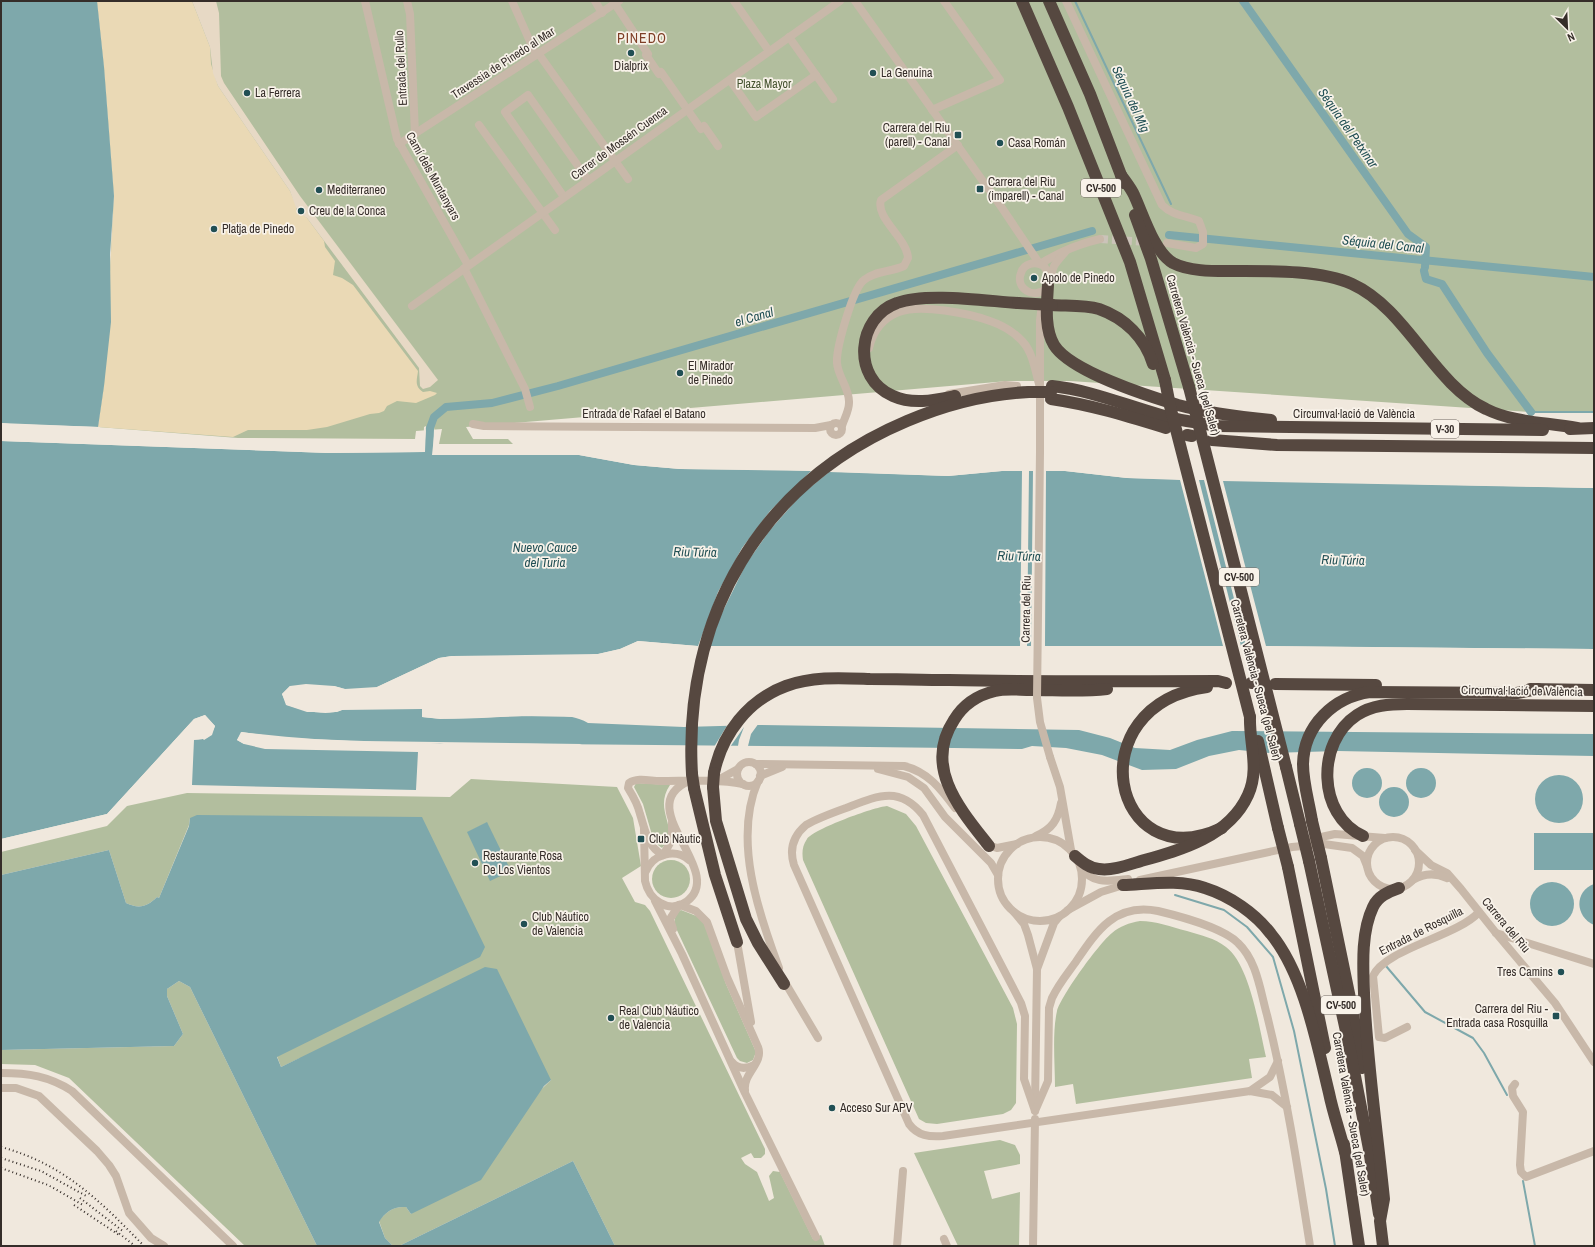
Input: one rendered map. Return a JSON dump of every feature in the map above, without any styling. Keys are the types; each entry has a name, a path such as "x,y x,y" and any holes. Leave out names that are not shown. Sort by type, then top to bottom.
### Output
{"highway":[{"name":"Carretera València - Sueca (pel Saler)","path":"1022,1 1068,107 1130,262 1170,406 1250,717 1250,730 1259,767 1278,828 1288,868 1334,1089 1359,1246"},
{"name":"Carretera València - Sueca (pel Saler)","path":"1049,1 1090,94 1121,175 1151,259 1189,387 1309,861 1349,1045 1369,1149 1383,1246"},
{"path":"1121,175 1134,194 1144,220 1159,248 1171,262 1193,268 1214,271 1264,271 1303,274 1334,278 1352,284 1366,292 1382,306 1461,392 1485,409 1510,418 1577,428"},
{"path":"1047,284 1047,310 1050,336 1054,345 1061,354 1080,367 1179,405 1247,417 1293,422 1314,427"},
{"path":"1162,379 1140,337 1122,320 1098,309 929,298 904,301 889,307 874,320 866,335 864,352 868,372 878,385 891,396 906,400 936,400 1017,386 1110,410 1166,428"},
{"name":"Circumval·lació de València","path":"1041,392 1077,389 1187,421 1219,426 1552,430 1594,428"},
{"path":"737,942 715,875 692,781 691,749 692,715 697,678 706,641 721,598 735,572 756,539 798,490 827,466 869,439 913,418 982,402 1041,392"},
{"name":"V-30","path":"1212,440 1277,445 1594,448"},
{"path":"784,984 758,943 744,913 716,821 715,780 721,749 732,728 743,714 764,697 786,686 801,682 831,678 1096,682 1218,681 1229,683 1191,690 1170,698 1149,713 1131,738 1123,759 1122,771 1125,794 1132,809 1143,821 1156,830 1172,836 1193,837 1202,836 1222,828"},
{"path":"989,846 951,792 944,775 942,756 945,737 955,717 968,703 995,691 1090,691 1182,681"},
{"name":"Circumval·lació de València","path":"1275,684 1518,687 1538,689 1594,690"},
{"path":"1369,1149 1370,1130 1360,1050 1304,782 1304,757 1310,735 1317,722 1328,710 1340,701 1353,695 1366,692 1517,693 1538,689"},
{"name":"Circumval·lació de València","path":"1363,836 1347,826 1336,810 1328,783 1328,757 1337,735 1345,725 1361,712 1377,706 1392,704 1594,706"},
{"path":"1075,857 1093,868 1109,869 1177,850 1208,837 1222,828 1237,813 1248,796 1259,767"},
{"path":"1123,885 1168,883 1204,887 1228,897 1246,910 1272,934 1287,959 1305,1004 1345,1152"},
{"path":"1380,1221 1384,1199 1366,1023 1364,950 1369,917 1373,906 1381,896 1399,888"}],"street":[{"name":"Camí dels Muntanyars","path":"364,1 396,135 466,267 525,389 530,405"},
{"name":"Entrada del Rullo","path":"406,1 410,14 415,134"},
{"path":"512,1 537,54 628,179"},
{"path":"594,1 602,13"},
{"path":"734,1 769,51"},
{"name":"Carrer de Mossén Cuenca","path":"412,306 840,1"},
{"path":"855,1 958,145 1024,242 1030,254 1039,264 1047,269 1047,284"},
{"path":"932,110 1000,80 944,1"},
{"path":"1066,1 1162,205 1170,213 1188,216 1199,221 1203,232 1203,244 1196,248 1167,243"},
{"name":"Travessia de Pinedo al Mar","path":"400,144 617,2"},
{"path":"617,2 648,54 646,55 659,74 661,72 700,129 704,126 718,146"},
{"path":"789,37 833,99"},
{"path":"732,78 734,81 732,83 756,117 816,74"},
{"path":"564,197 505,112 528,95 588,180"},
{"path":"479,125 555,230"},
{"name":"Entrada de Rafael el Batano","path":"473,424 484,426 603,425 835,427 847,412 849,404 848,393 840,375 837,362 838,345 856,290 865,278 904,266 908,258 906,248 881,210 881,200 958,145"},
{"path":"1026,266 1039,264 1084,243 1100,239"},
{"path":"1030,254 1026,266 1020,274 1020,282 1022,287 1030,293 1037,293 1047,284 1055,265 1066,251"},
{"name":"Carrera del Riu","path":"1047,284 1040,320 1041,392 1037,698 1040,722 1062,798 1068,838 1075,857"},
{"name":"Carrera del Riu","path":"1030,293 1040,320"},
{"path":"1017,386 1004,385 928,397 912,397 898,394 882,384 875,374 870,358 871,342 882,322 893,315 907,310 934,310 990,321 1008,329 1024,343 1032,358 1041,392"},
{"path":"715,780 738,769 744,763 904,766 924,774 941,789 976,837 989,846 1003,848 1033,838 1048,830 1056,822 1062,798"},
{"path":"756,764 760,770 753,796 750,818 749,846 751,873 760,918 784,984 818,1038"},
{"path":"691,862 681,855 663,855 650,843 638,808 628,788 629,782 636,779 658,781 715,780 750,785 774,770 790,765"},
{"path":"865,766 901,774 924,788 946,816 991,864 998,874 1000,891 1006,903 1024,924 1028,935 1037,969 1033,1246"},
{"path":"738,769 738,779 743,784"},
{"path":"682,954 670,923 671,916 680,905 690,899 696,888 697,874 672,820 669,808 670,795 676,788 692,781"},
{"path":"1035,1111 1024,1079 1025,1016 1021,1003 920,812 907,800 884,795 806,825 800,830 793,843 791,850 794,865 909,1124 913,1129 924,1135 932,1136 1035,1123 1250,1091 1272,1094 1286,1107"},
{"path":"645,874 650,863 663,855 672,839 672,820"},
{"path":"644,829 645,874 647,890 655,901 682,954 745,1093 816,1237"},
{"path":"1014,912 1022,917 1039,921 1047,920 1065,912 1100,892 1123,885 1153,877 1292,847 1328,835 1400,838 1411,845 1415,850 1419,867 1411,882"},
{"path":"1033,838 1042,837 1065,845 1087,874 1097,881 1153,877"},
{"path":"1367,866 1367,860 1371,849 1386,838"},
{"path":"998,874 1006,854 1017,844"},
{"path":"1292,847 1324,844 1345,846 1360,853 1371,878 1386,888 1399,888 1421,876 1431,874 1442,876 1455,882"},
{"name":"Carrera del Riu","path":"1415,850 1431,866 1447,873 1455,882 1496,933 1556,1003 1594,1062"},
{"path":"1037,969 1054,923 1078,897 1081,889 1082,872 1075,857"},
{"path":"655,901 667,906 680,905 696,911 707,922 727,977 760,1051 759,1057 745,1081 745,1093"},
{"path":"1035,1111 1048,1080 1049,1008 1052,998 1100,928 1116,916 1142,909 1163,912 1217,929 1238,942 1249,956 1256,973 1278,1060 1310,1246"},
{"name":"Entrada de Rosquilla","path":"1407,1027 1385,1038 1379,1037 1373,976 1376,970 1381,965 1469,920 1479,912"},
{"path":"1496,933 1594,964"},
{"path":"737,942 748,1008 756,1040"},
{"path":"731,1060 741,1068 754,1065"},
{"path":"1250,1091 1270,1077 1278,1060"},
{"path":"1,1073 37,1075 58,1083 72,1091 233,1246"},
{"path":"1515,1084 1512,1088 1513,1096 1523,1112 1520,1165 1521,1172 1526,1177 1594,1151"},
{"path":"1,1088 16,1088 39,1096 97,1151 110,1165 116,1176 129,1213 151,1238 164,1246"},
{"path":"897,1246 903,1171"}],"green space":[{"name":"Plaza Mayor","path":"97,1 1594,1 1594,412 1531,412 1070,381 1008,381 466,427 473,439 508,439 513,444 439,444 442,429 416,431 415,439 238,438 98,427 104,386 114,196 104,67"},
{"name":"Real Club Náutico de Valencia","path":"471,779 617,787 633,818 641,866 622,878 635,902 645,905 650,911 765,1149 765,1154 761,1158 754,1158 751,1153 741,1158 745,1164 757,1172 769,1201 774,1198 769,1176 773,1171 780,1172 813,1239 821,1235 825,1246 615,1246 573,1161 399,1246 393,1246 385,1238 379,1221 384,1215 390,1210 401,1207 406,1207 411,1214 551,1080 300,1058 281,1067 190,818 189,825 159,898 157,897 150,903 143,906 135,906 126,903 109,850 1,875 1,852 107,826 127,806 187,793 450,797"},
{"path":"636,783 670,785 665,794 664,803 669,834 667,841 662,848 654,842 643,804 634,787"},
{"path":"887,806 906,814 916,826 1013,1008 1017,1024 1016,1103 1011,1110 1003,1114 937,1124 926,1123 919,1119 803,860 804,844 812,835 832,824 870,810"},
{"path":"667,860 675,860 682,863 687,868 690,879 687,890 682,895 675,898 667,898 660,895 655,890 652,883 652,875 655,868 660,863"},
{"path":"681,910 699,917 704,923 726,984 756,1052 753,1060 747,1063 740,1061 737,1058 675,926 675,917"},
{"path":"1140,921 1164,924 1207,937 1226,947 1234,956 1247,982 1257,1014 1266,1057 1249,1059 1252,1078 1076,1104 1073,1084 1055,1087 1054,1039 1057,1011 1073,982 1106,938 1121,927"},
{"path":"179,981 190,987 317,1246 245,1246 69,1078 35,1065 1,1064 1,1050 174,1046 183,1034 167,996 167,989"},
{"path":"1000,1140 1015,1145 1020,1155 1020,1164 984,1171 992,1199 1020,1192 1019,1246 958,1246 914,1153"}],"sand":[{"name":"Platja de Pinedo","path":"97,1 192,1 210,47 211,64 218,86 290,191 296,205 296,210 307,218 324,241 325,247 335,261 333,275 342,278 353,285 418,371 417,385 420,390 423,392 430,391 437,393 435,395 416,403 397,401 387,406 384,411 379,413 370,414 327,427 307,430 248,430 233,437 98,427 104,386 114,196 104,67"}],"shaded area":[{"path":"192,1 216,1 219,13 221,76 224,83 300,196 438,380 430,387 423,389 420,386 419,368 307,218 298,213 290,191 218,86 213,73 210,47"}],"water":[{"path":"1,1 97,1 104,67 114,196 110,255 111,322 98,427 1,423"},
{"path":"426,428 434,429 433,455 579,455 634,465 680,469 788,470 948,476 1002,471 1065,471 1127,478 1594,488 1594,649 1228,646 697,646 638,641 620,649 598,654 452,656 439,658 377,687 345,689 334,686 290,686 282,694 287,705 307,711 321,713 342,710 422,709 422,717 467,719 560,716 576,718 588,723 684,727 756,725 1079,730 1110,738 1135,748 1170,750 1197,740 1232,731 1594,734 1594,756 1338,751 1269,753 1239,750 1209,756 1176,769 1142,770 1102,755 1066,748 1032,746 1022,749 432,743 318,739 242,732 237,740 244,744 265,749 418,752 416,790 192,785 194,740 208,737 212,733 215,726 205,715 194,719 107,814 1,839 1,441 328,453 424,452"},
{"path":"1367,768 1373,769 1381,777 1381,789 1373,797 1367,798 1361,797 1353,789 1352,783 1353,777 1361,769"},
{"path":"1421,768 1427,769 1435,777 1435,789 1427,797 1421,798 1415,797 1407,789 1406,783 1407,777 1415,769"},
{"path":"1554,775 1564,775 1573,779 1579,785 1582,790 1582,808 1573,819 1564,823 1554,823 1545,819 1539,813 1535,804 1535,794 1539,785 1545,779"},
{"path":"1394,787 1400,788 1408,796 1408,808 1400,816 1394,817 1388,816 1380,808 1379,802 1380,796 1388,788"},
{"path":"197,815 422,817 485,947 480,957 277,1057 281,1067 485,967 497,969 551,1080 544,1086 481,1180 411,1214 406,1207 402,1207 390,1210 384,1215 379,1222 385,1238 393,1246 317,1246 190,987 179,981 167,989 167,996 183,1034 174,1046 1,1050 1,875 109,850 126,903 135,906 143,906 150,903 157,897 159,898 189,826 190,818"},
{"path":"487,822 511,871 490,881 467,832"},
{"path":"1534,833 1594,833 1594,870 1534,870"},
{"path":"1552,882 1564,886 1570,892 1574,904 1570,916 1564,922 1552,926 1540,922 1534,916 1530,904 1534,892 1540,886"},
{"path":"1594,884 1594,925 1583,916 1579,904 1583,892 1587,887"},
{"path":"573,1161 615,1246 399,1246"}],"pier":[{"path":"1,423 100,427 98,429 10,426 1,425"},
{"path":"426,426 425,452 328,453 1,441 1,439 5,439 328,451 423,450 424,427"},
{"path":"435,427 435,453 580,453 634,463 680,467 788,468 948,474 1002,469 1065,469 1127,476 1594,486 1594,488 1223,481 1266,646 1594,649 1594,651 1228,648 697,648 638,643 620,651 598,656 572,657 598,654 620,649 638,641 698,646 718,592 742,548 770,511 811,471 680,469 634,465 579,455 432,455","holes":["1002,471 1022,471 1020,646 710,646 720,617 746,564 770,530 801,495 829,472 948,476","1029,471 1033,471 1031,646 1027,646","1046,471 1065,471 1127,478 1180,480 1223,646 1045,646","1199,480 1204,480 1246,646 1241,646"]},
{"path":"452,656 527,657 452,658 440,660 380,688 377,687 439,658"},
{"path":"306,684 334,686 345,689 306,686 291,688 285,695 288,703 307,710 336,710 342,708 342,710 337,712 307,712 286,705 282,694 290,686"},
{"path":"422,714 441,717 522,714 574,715 577,717 522,716 440,719 422,717"},
{"path":"205,715 215,726 212,735 204,740 202,738 210,733 212,726 205,717 195,721 108,816 1,841 1,839 107,814 194,719"},
{"path":"759,723 751,734 748,746 738,746 744,727 730,747 714,747 728,724"},
{"path":"241,732 284,738 364,741 582,744 577,746 364,743 284,740 242,734 240,739 245,742 244,744 237,740"}],"waterway":[{"name":"Séquia del Mig","path":"1075,1 1171,204"},
{"name":"Séquia del Petxinar","path":"1243,1 1408,234 1426,247 1425,267"},
{"name":"el Canal","path":"430,428 434,417 446,407 492,403 558,386 1092,231"},
{"name":"Séquia del Canal","path":"1169,235 1594,277"},
{"name":"Séquia del Petxinar","path":"1424,271 1426,279 1442,284 1487,353 1531,412"},
{"path":"1531,412 1594,412"},
{"path":"1175,895 1224,910 1247,927 1273,957 1294,1031 1326,1189 1335,1246"},
{"path":"1386,966 1425,1012 1473,1038 1484,1053 1507,1095"},
{"path":"1523,1181 1535,1246"}],"tunnel":[{"path":"1100,239 1147,242"}],"railway":[{"path":"1,1147 44,1163 80,1186 96,1199 144,1246"},
{"path":"1,1158 41,1171 88,1197"},
{"path":"1,1168 48,1185 83,1205"},
{"path":"80,1198 124,1232"},
{"path":"74,1205 119,1235"},
{"path":"116,1231 135,1246"}],"place":[{"name":"Dialprix","path":"631,53"},
{"name":"La Genuina","path":"873,73"},
{"name":"La Ferrera","path":"247,93"},
{"name":"Carrera del Riu (parell) - Canal","path":"958,135"},
{"name":"Casa Román","path":"1000,143"},
{"name":"Carrera del Riu (imparell) - Canal","path":"980,189"},
{"name":"Mediterraneo","path":"319,190"},
{"name":"Creu de la Conca","path":"301,211"},
{"name":"Platja de Pinedo","path":"214,229"},
{"name":"Apolo de Pinedo","path":"1034,278"},
{"name":"El Mirador de Pinedo","path":"680,373"},
{"name":"Club Nàutic","path":"641,839"},
{"name":"Restaurante Rosa De Los Vientos","path":"475,863"},
{"name":"Club Náutico de Valencia","path":"524,924"},
{"name":"Tres Camins","path":"1561,972"},
{"name":"Carrera del Riu - Entrada casa Rosquilla","path":"1556,1016"},
{"name":"Real Club Náutico de Valencia","path":"611,1018"},
{"name":"Acceso Sur APV","path":"832,1108"}],"district":[{"name":"PINEDO","path":"642,38"}],"water label":[{"name":"Riu Túria","path":"695,552"},
{"name":"Nuevo Cauce del Turia","path":"545,554"},
{"name":"Riu Túria","path":"1019,556"},
{"name":"Riu Túria","path":"1343,560"}]}
